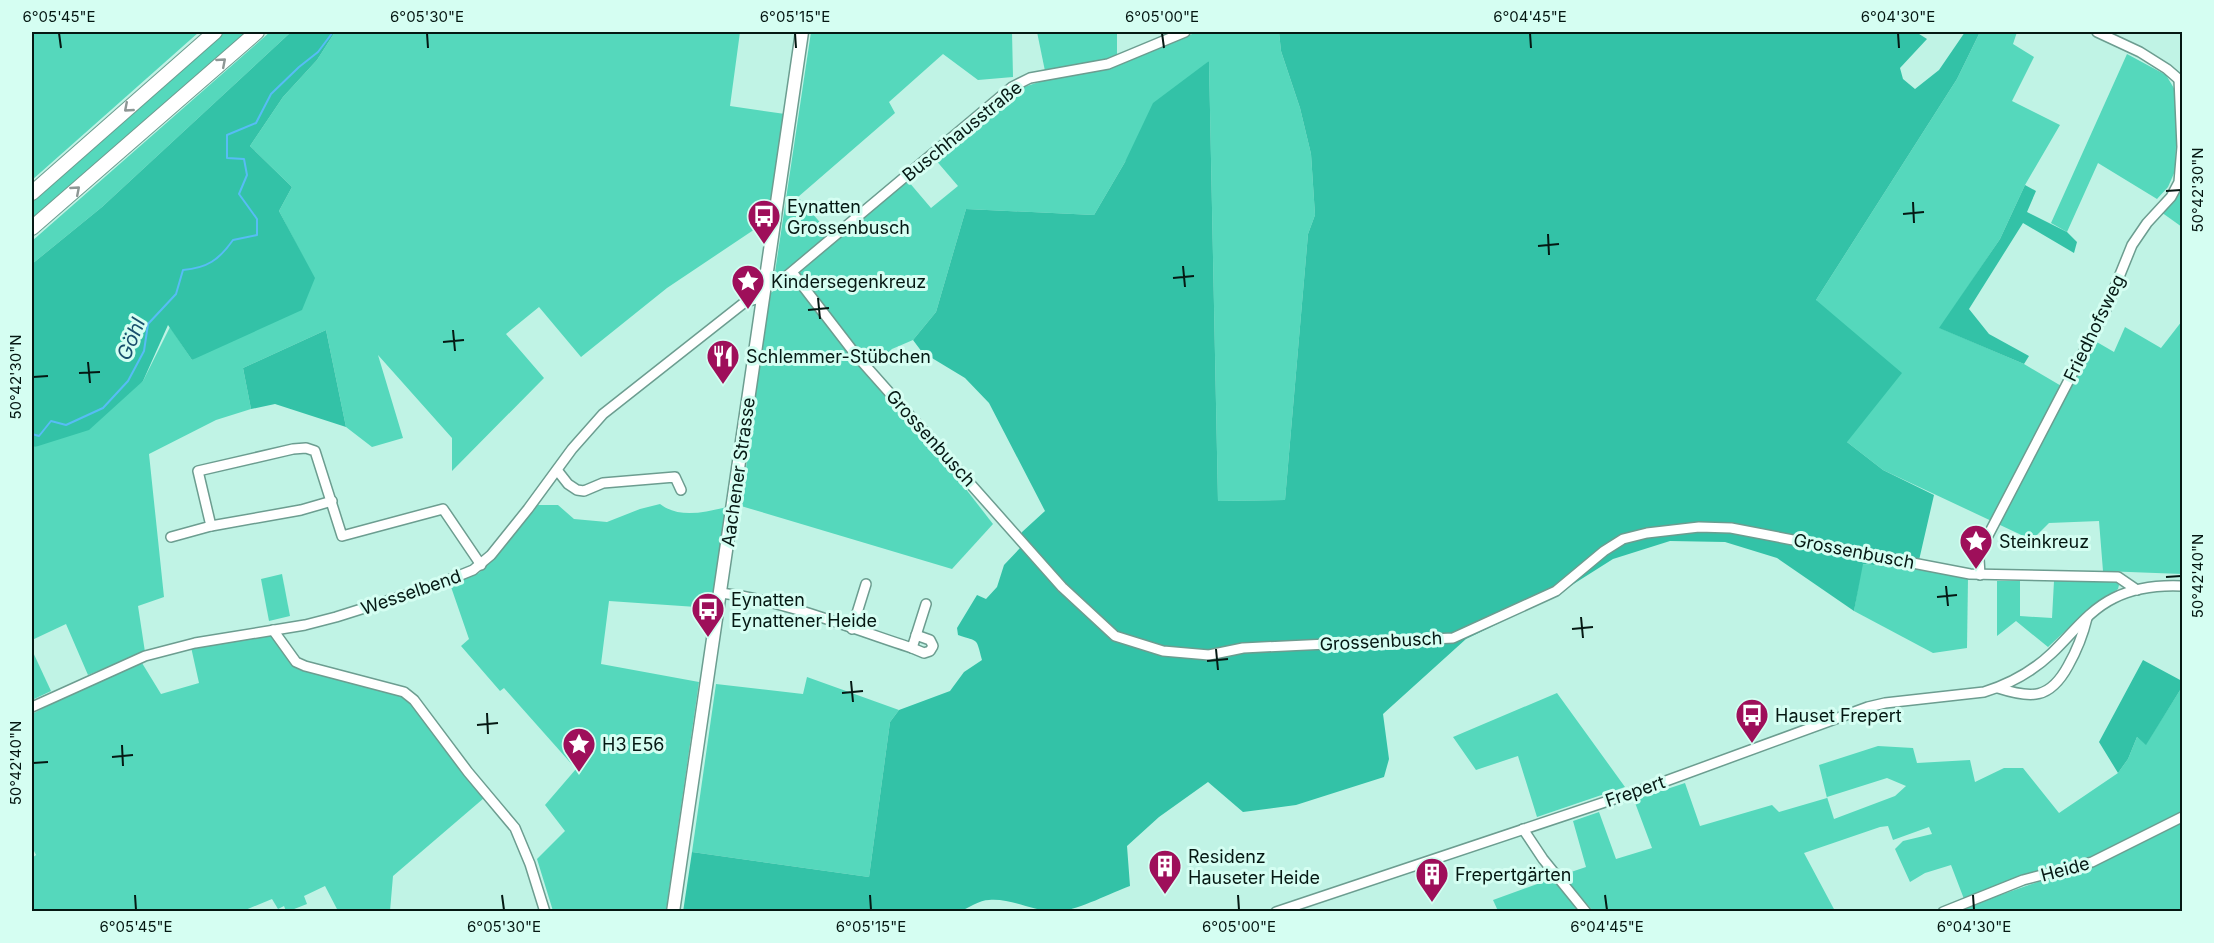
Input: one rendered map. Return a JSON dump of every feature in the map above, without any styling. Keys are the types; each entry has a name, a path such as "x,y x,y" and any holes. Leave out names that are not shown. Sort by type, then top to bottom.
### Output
{"highway":[{"path":"32,194 215,32"},
{"path":"32,228 257,32"}],"main road":[{"name":"Aachener Strasse","path":"673,912 802,32"}],"street":[{"name":"Buschhausstraße","path":"766,283 782,280 1012,87 1030,78 1108,64 1185,32"},
{"path":"2097,32 2140,52 2181,80"},
{"name":"Friedhofsweg","path":"1980,574 1979,559 1982,549 2106,309 2132,245 2147,223 2171,197 2179,182 2182,147 2181,80"},
{"name":"Grossenbusch","path":"792,272 856,355 1062,587 1115,636 1163,651 1209,655 1244,648 1453,638 1557,591 1604,551 1623,539 1647,533 1699,527 1731,528 1980,574 2118,577 2137,590"},
{"name":"Wesselbend","path":"32,707 145,656 195,643 336,617 460,577 481,565 491,555 572,449 603,414 745,302 764,297"},
{"path":"211,526 198,471 306,448 315,451 342,536 443,508 481,565"},
{"path":"557,470 568,484 577,490 584,491 603,483 675,477 681,490"},
{"path":"171,537 211,526 301,510 332,501"},
{"path":"852,629 866,584"},
{"name":"Frepert","path":"1276,912 1713,765 1868,707 1984,692 1998,688 2027,674 2051,654 2087,617 2114,598 2147,586 2182,586"},
{"path":"721,593 754,598 787,607 924,652 930,651 933,646 930,640 916,636"},
{"path":"912,648 926,604"},
{"name":"Frepert","path":"1998,688 2032,695 2055,686 2084,633 2087,617"},
{"path":"273,630 296,662 404,692 414,700 468,772 516,828 545,912"},
{"name":"Heide","path":"1944,912 2023,880 2092,862 2182,817"},
{"path":"1523,829 1586,912"}],"green space":[{"path":"32,32 199,32 32,180"},
{"path":"223,32 246,32 32,222 32,198"},
{"path":"270,32 291,32 102,207 32,264 32,241"},
{"path":"291,32 335,32 317,60 283,97 250,146 292,187 279,211 315,278 302,310 192,360 168,325 143,381 89,430 32,446 32,264 102,207"},
{"path":"335,32 740,32 730,106 785,114 767,221 667,288 581,357 539,307 506,334 544,378 452,471 452,438 378,355 403,438 372,447 346,427 326,330 243,368 251,409 216,420 149,454 164,597 138,606 145,652 88,675 66,624 32,640 32,446 35,447 143,381 170,327 192,360 314,278 279,211 292,187 250,146 283,97 317,60"},
{"path":"811,32 1012,32 1013,77 978,80 943,54 889,102 895,113 798,197 831,235 774,279"},
{"path":"1037,32 1117,32 1117,56 1103,61 1045,71"},
{"path":"1197,32 1279,32 1281,51 1300,108 1311,154 1315,215 1308,234 1285,500 1218,501 1209,61 1125,162 1094,215 966,209 936,312 913,340 892,349 873,366 798,279 800,272 908,181 931,208 958,186 934,158 1021,88 1045,80 1108,68"},
{"path":"1279,32 1916,32 1927,39 1900,68 1903,79 1915,89 1939,70 1965,32 1979,34 1957,79 1816,300 1902,373 1847,442 1883,470 1934,495 1917,569 1863,564 1854,611 1777,558 1725,542 1670,541 1613,559 1553,597 1466,639 1383,714 1389,759 1384,777 1296,805 1243,812 1208,782 1159,817 1127,846 1130,886 1068,910 1043,910 1008,901 985,900 959,912 683,912 692,852 869,877 890,722 899,710 950,691 964,672 982,660 976,642 958,635 957,628 977,595 986,599 997,587 1004,565 1020,548 1022,532 1045,511 989,403 965,378 922,352 913,340 936,312 966,209 1094,215 1125,162 1153,103 1209,61 1218,501 1285,500 1308,234 1315,215 1311,154 1300,108 1281,51"},
{"path":"1980,32 2017,32 2013,44 2034,57 2012,101 2060,125 2025,185 2000,239 1940,328 2024,364 2063,387 2090,338 2114,352 2125,327 2161,348 2182,321 2182,574 2103,571 2099,521 2049,523 2032,540 1883,470 1847,442 1816,300 1957,79"},
{"path":"2127,54 2166,75 2178,95 2175,171 2168,187 2157,199 2098,163 2067,232 2051,223"},
{"path":"2182,184 2182,227 2161,212"},
{"path":"2025,185 2036,191 2027,212 2067,232 2077,242 2074,253 2023,223 1969,309 1989,334 2029,356 2024,364 1939,328 2000,239"},
{"path":"791,280 871,367 993,524 952,569 741,506 769,294"},
{"path":"326,330 346,427 275,404 251,409 243,368"},
{"path":"660,504 667,509 684,513 727,507 711,608 609,601 601,664 699,682 666,911 553,911 537,859 565,831 545,805 576,769 504,688 500,691 461,646 469,639 450,584 479,573 538,505 558,505 574,519 607,522"},
{"path":"1862,564 1917,569 1968,578 1967,648 1933,653 1854,611"},
{"path":"282,574 290,616 269,621 261,579"},
{"path":"1997,581 2020,581 2020,616 2052,618 2054,581 2115,581 2119,585 2118,589 2088,610 2048,647 2016,621 1997,636"},
{"path":"281,633 300,661 404,695 484,798 393,876 390,911 338,911 325,886 304,896 307,904 289,911 286,911 284,906 278,909 272,899 243,911 32,911 32,858 36,855 32,847 32,714 92,683 142,663 161,694 199,683 191,647"},
{"path":"32,650 51,691 32,700"},
{"path":"2143,660 2182,681 2182,687 2146,745 2137,737 2128,759 2118,773 2099,742"},
{"path":"807,677 899,710 890,722 869,877 692,852 716,684 803,694"},
{"path":"2182,687 2182,911 1954,911 2052,877 2085,869 2071,863 1964,899 1951,865 1925,873 1910,882 1895,849 1903,841 1932,834 1929,827 1893,840 1888,826 1880,827 1804,853 1835,911 1593,911 1562,875 1586,867 1573,821 1599,812 1616,859 1652,848 1634,800 1685,783 1700,826 1772,805 1779,812 1827,798 1819,765 1878,746 1913,748 1917,763 1970,760 1975,782 2004,768 2023,768 2059,813 2118,773 2128,759 2137,737 2146,744","holes":["1887,778 1906,786 1895,796 1834,819 1827,797"]},
{"path":"1557,693 1625,787 1537,817 1518,756 1476,770 1453,737"},
{"path":"1554,878 1582,911 1498,911 1493,900"}],"waterway":[{"name":"Göhl","path":"32,434 39,436 51,421 66,425 103,408 128,381 144,351 148,324 176,294 183,270 212,262 233,240 257,235 257,219 239,194 247,175 244,159 227,158 227,135 256,123 271,94 318,52 333,32"}],"place":[{"name":"Eynatten Grossenbusch","path":"764,245"},
{"name":"Kindersegenkreuz","path":"748,310"},
{"name":"Schlemmer-Stübchen","path":"723,385"},
{"name":"Steinkreuz","path":"1976,570"},
{"name":"Eynatten Eynattener Heide","path":"708,638"},
{"name":"Hauset Frepert","path":"1752,744"},
{"name":"H3 E56","path":"579,773"},
{"name":"Residenz Hauseter Heide","path":"1165,895"},
{"name":"Frepertgärten","path":"1432,903"}]}
